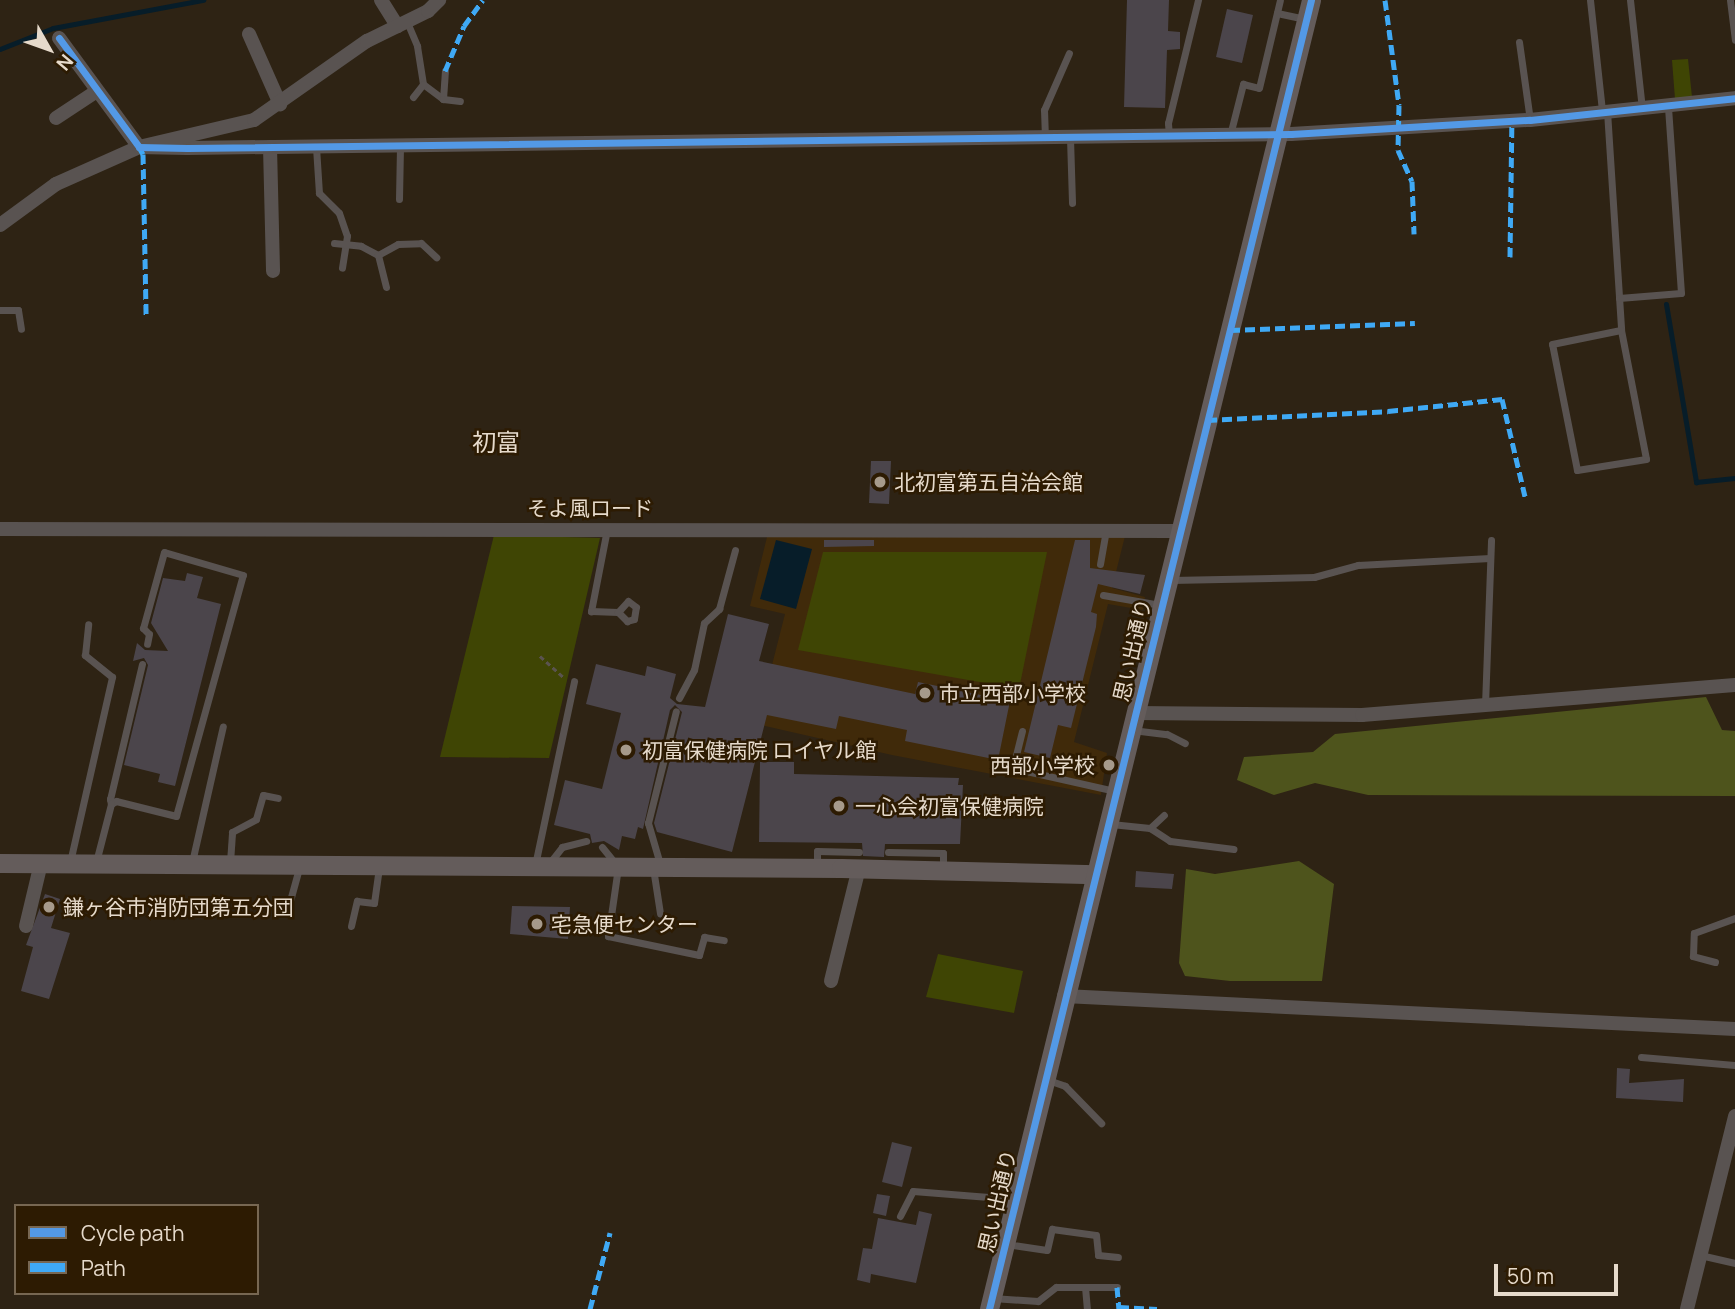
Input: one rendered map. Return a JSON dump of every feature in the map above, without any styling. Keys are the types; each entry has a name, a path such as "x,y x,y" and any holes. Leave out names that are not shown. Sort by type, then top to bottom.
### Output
{"street":[{"path":"381,0 402,23"},
{"path":"0,225 56,184 139,147 254,120 367,41 439,0"},
{"name":"思い出通り","path":"990,1304 1311,0"},
{"path":"249,34 280,104"},
{"path":"59,38 139,147"},
{"path":"56,118 97,91"},
{"path":"139,147 400,149 1278,134 1530,120 1735,98"},
{"path":"270,147 273,271"},
{"name":"そよ風ロード","path":"0,529 607,528 908,534 1180,531"},
{"path":"1133,721 1362,715 1735,685"},
{"path":"831,981 859,860"},
{"path":"0,863 817,868 859,860 943,869 1095,874"},
{"path":"26,926 41,863"},
{"path":"1064,996 1735,1029"},
{"path":"1687,1309 1730,1155 1735,1116"}],"lane":[{"path":"1170,136 1168,123 1198,0"},
{"path":"1230,135 1243,84 1259,88 1280,0"},
{"path":"1590,0 1605,110 1621,330 1646,459 1577,470 1552,344 1621,330"},
{"path":"1630,0 1642,108"},
{"path":"1730,0 1735,40"},
{"path":"1277,13 1306,20"},
{"path":"402,23 417,46 423,84 443,99 460,101"},
{"path":"1519,43 1530,120"},
{"path":"1045,138 1044,110 1069,53"},
{"path":"443,99 445,71"},
{"path":"413,97 423,84"},
{"path":"1619,298 1681,293 1668,105"},
{"path":"1070,138 1072,203"},
{"path":"316,147 319,193 339,213 347,244 342,268"},
{"path":"398,199 400,149"},
{"path":"334,243 347,244 378,255 409,242 421,243 436,257"},
{"path":"378,255 386,287"},
{"path":"0,310 18,310 21,330"},
{"path":"607,528 591,611 618,612"},
{"path":"1100,564 1106,531"},
{"path":"1485,705 1491,540"},
{"path":"679,698 694,670 704,623 719,609 735,550"},
{"path":"111,804 116,801 176,816 243,575 164,552 143,628 149,634 147,644"},
{"path":"1167,580 1314,577 1358,565 1490,558"},
{"path":"1103,595 1161,605"},
{"path":"70,863 112,677 86,655 88,624"},
{"path":"96,863 142,664"},
{"path":"541,867 574,681"},
{"path":"660,913 657,868 648,823 676,711"},
{"path":"1133,721 1185,743"},
{"path":"192,863 223,726"},
{"path":"1022,731 1013,768 1115,791"},
{"path":"230,863 232,832 256,819 262,795 278,798"},
{"path":"1150,828 1164,815"},
{"path":"1107,824 1150,828 1170,841 1233,849"},
{"path":"541,867 562,847 586,841"},
{"path":"603,847 618,867 608,936 699,955 704,937 724,940"},
{"path":"888,852 943,853 943,869"},
{"path":"288,908 301,864"},
{"path":"351,926 357,901 374,903 380,864"},
{"path":"1715,962 1693,956 1694,933 1735,918"},
{"path":"1641,1057 1735,1065"},
{"path":"1044,1078 1065,1086 1101,1123"},
{"path":"900,1216 914,1191 1015,1199"},
{"path":"1005,1244 1047,1250 1052,1229 1096,1235 1098,1255 1118,1257"},
{"path":"1700,1255 1735,1262"},
{"path":"990,1304 1038,1301 1056,1287 1117,1287"},
{"path":"1085,1287 1087,1309"}],"path":[{"path":"540,656 555,673 574,681"}],"shaded area":[{"name":"市立西部小学校","path":"768,533 1125,536 1112,588 1145,597 1143,610 1108,604 1074,742 1107,753 1101,795 892,755 757,724 785,614 750,606"}],"green space":[{"path":"1688,59 1692,97 1675,99 1672,60"},
{"path":"494,535 600,538 549,758 440,757"},
{"path":"823,552 1047,552 1019,689 798,650"},
{"path":"1706,697 1722,730 1735,731 1735,796 1368,795 1315,783 1274,795 1237,780 1244,757 1313,752 1335,734"},
{"path":"1299,861 1334,884 1322,981 1230,981 1185,976 1179,963 1186,869 1215,874"},
{"path":"938,954 1023,971 1014,1013 926,997"}],"water":[{"path":"776,540 812,549 796,609 760,599"}],"building":[{"path":"1127,0 1169,0 1168,31 1180,32 1180,49 1167,50 1165,108 1124,107"},
{"path":"1227,9 1253,15 1242,63 1216,57"},
{"path":"871,461 891,461 889,504 869,503"},
{"path":"824,540 874,540 874,546 824,547"},
{"path":"1075,540 1090,540 1090,568 1145,575 1140,594 1098,584 1091,612 1097,614 1096,627 1071,728 1058,725 1050,758 1024,752"},
{"path":"187,573 203,577 197,598 221,604 175,786 158,782 160,774 124,765 148,665 144,658 133,661 137,643 145,650 168,651 151,623 163,578 185,581"},
{"path":"728,614 769,624 759,661 915,694 918,682 1010,701 998,760 905,741 907,730 839,716 836,729 767,715 732,852 657,832 654,823 682,712 675,705 670,710 643,829 638,827 635,839 622,836 619,850 604,841 592,843 590,834 554,825 565,780 602,789 621,713 586,704 596,664 645,676 647,666 676,674 670,698 677,704 705,707"},
{"path":"760,762 794,762 794,774 959,778 958,785 963,785 960,844 885,844 884,857 863,856 862,843 759,842"},
{"path":"1136,871 1174,874 1172,889 1135,887"},
{"path":"45,894 60,899 51,928 70,933 49,999 21,991 33,947 26,945"},
{"path":"512,906 570,907 568,939 510,934"},
{"path":"1617,1068 1630,1069 1629,1083 1684,1079 1683,1102 1616,1098"},
{"path":"892,1142 912,1147 902,1187 882,1182"},
{"path":"877,1194 890,1196 886,1216 873,1213"},
{"path":"919,1211 932,1214 916,1283 871,1274 870,1283 857,1280 863,1248 872,1249 878,1218 916,1225"}],"waterway":[{"path":"0,49 53,28 203,0"},
{"path":"1666,304 1696,482 1735,478"}],"marked path":[{"path":"445,71 464,26 483,0"},
{"path":"1385,0 1399,105 1398,150 1412,181 1414,234"},
{"path":"1510,257 1512,121"},
{"path":"139,147 143,154 146,316"},
{"path":"1230,330 1415,323"},
{"path":"1207,420 1388,411 1502,399 1525,496"},
{"path":"590,1309 610,1233"},
{"path":"1117,1287 1119,1309"},
{"path":"1119,1307 1157,1309"}],"cycle path":[{"path":"989,1309 1311,0"},
{"path":"59,38 139,147 1291,134 1530,120 1735,98"}],"place":[{"name":"北初富第五自治会館","path":"880,482"},
{"name":"市立西部小学校","path":"925,693"},
{"name":"初富保健病院 ロイヤル館","path":"626,750"},
{"name":"西部小学校","path":"1109,765"},
{"name":"一心会初富保健病院","path":"839,806"},
{"name":"鎌ヶ谷市消防団第五分団","path":"49,907"},
{"name":"宅急便センター","path":"537,924"}],"district":[{"name":"初富","path":"496,442"}]}
